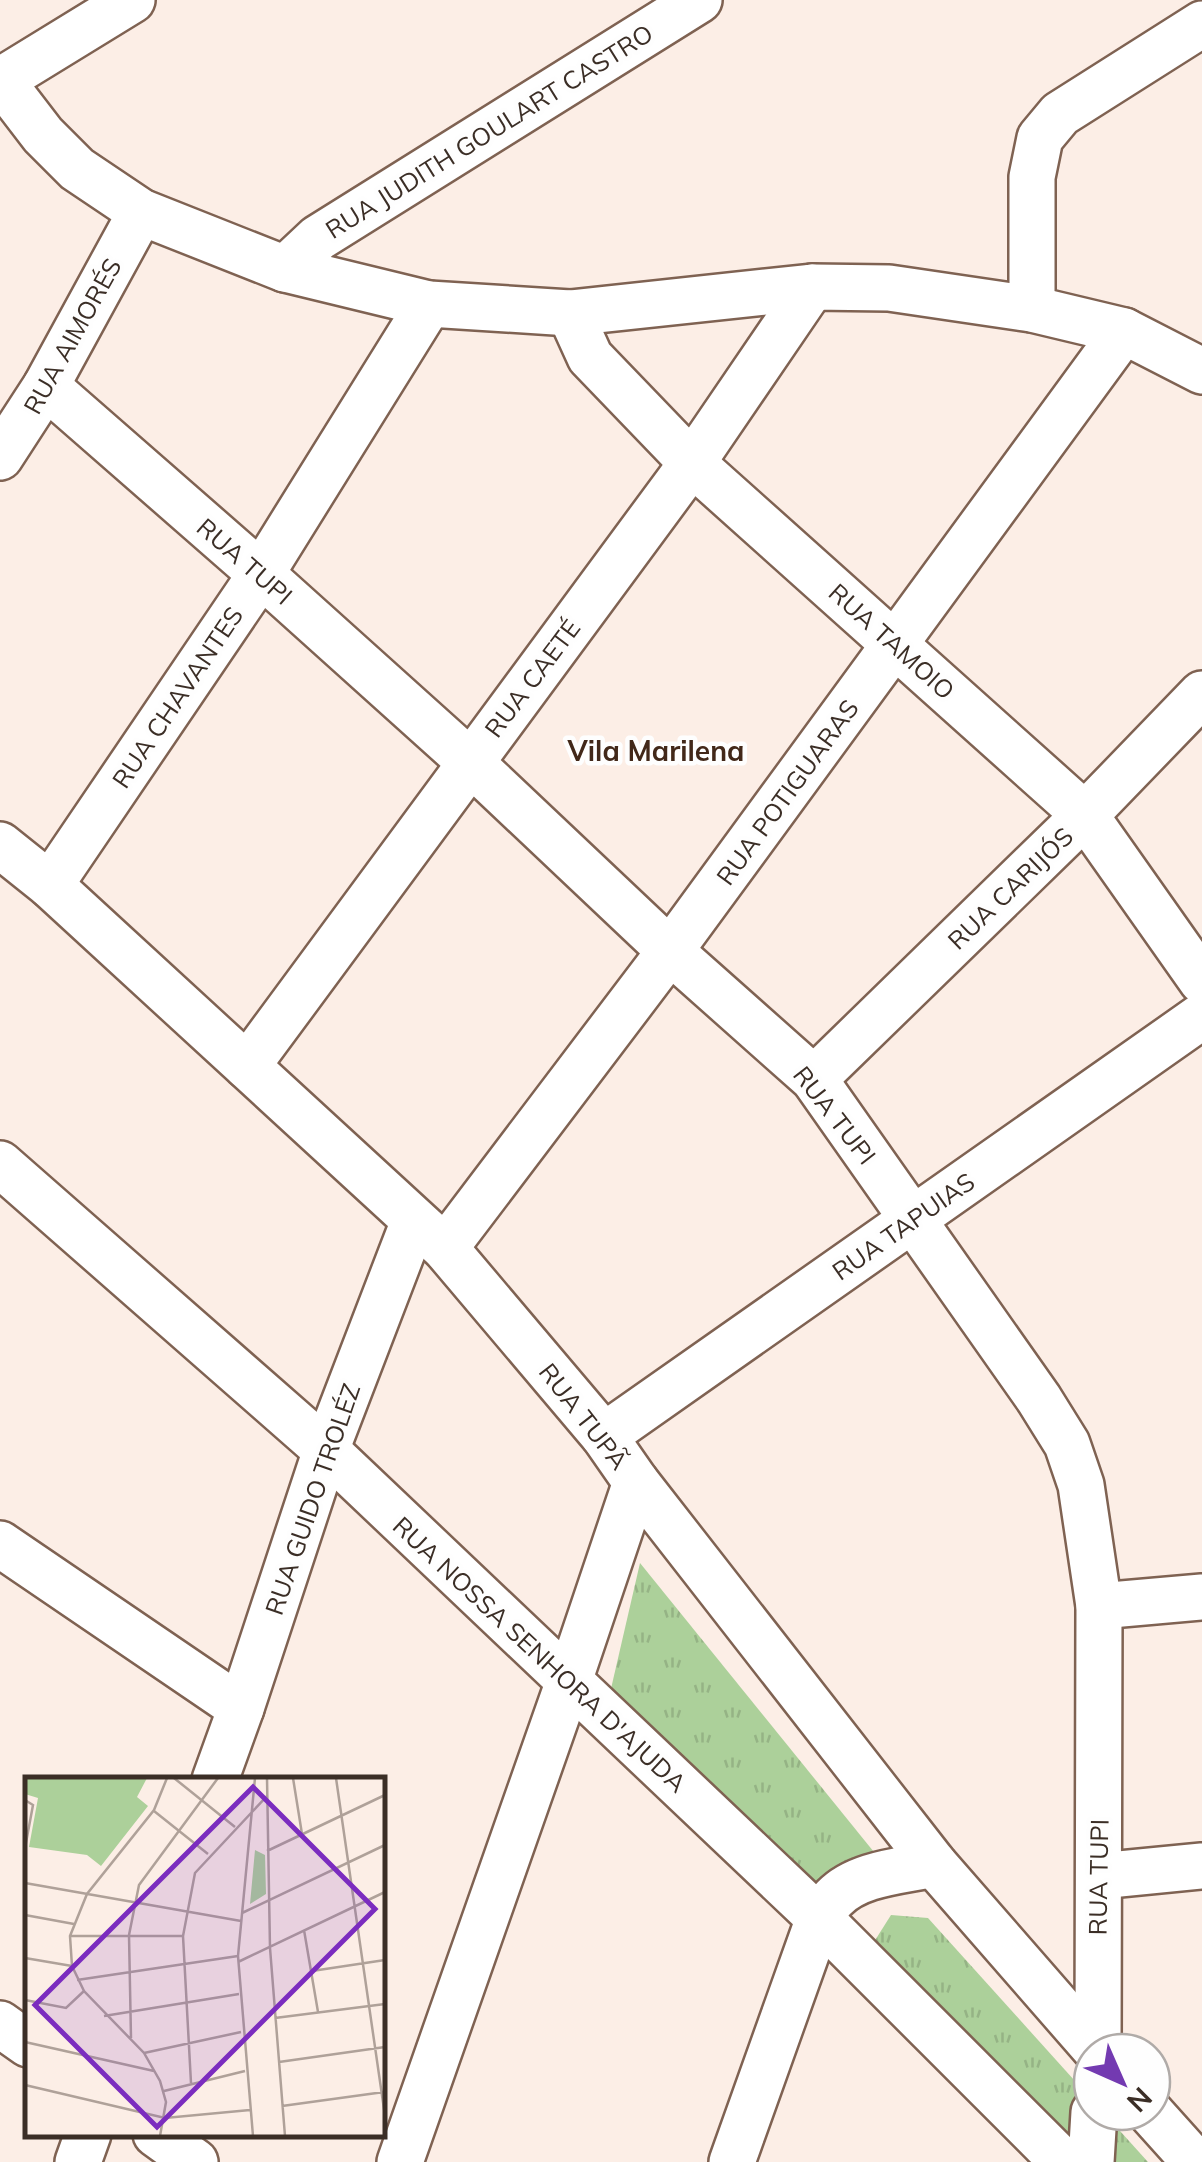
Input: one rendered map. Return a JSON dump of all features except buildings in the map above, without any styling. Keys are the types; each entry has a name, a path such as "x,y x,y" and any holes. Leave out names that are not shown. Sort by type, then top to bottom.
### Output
{"street":[{"path":"132,0 0,80 43,135 77,170 140,212 284,269 429,304 570,312 812,287 888,288 1032,309 1124,332 1202,371"},
{"name":"RUA JUDITH GOULART CASTRO","path":"284,269 318,238 699,0"},
{"path":"1032,309 1032,178 1040,138 1060,114 1202,24"},
{"name":"RUA AIMORÉS","path":"0,457 46,386 140,212"},
{"name":"RUA CAETÉ","path":"247,1066 692,462 812,287"},
{"name":"RUA CHAVANTES","path":"50,885 261,574 429,304"},
{"name":"RUA TAMOIO","path":"570,312 590,357 692,462 1086,814 1202,981"},
{"name":"RUA POTIGUARAS","path":"429,1234 670,951 1124,332"},
{"name":"RUA TUPI","path":"46,386 470,762 670,951 814,1079 1039,1399 1067,1444 1080,1485 1099,1606 1098,2032"},
{"name":"RUA CARIJÓS","path":"814,1079 1086,814 1202,694"},
{"name":"RUA TUPÃ","path":"0,844 50,885 429,1234 604,1436 934,1864 1081,2032"},
{"name":"RUA TAPUIAS","path":"604,1436 1202,1016"},
{"name":"RUA NOSSA SENHORA D'AJUDA","path":"0,1164 326,1450 819,1918 1062,2162"},
{"name":"RUA GUIDO TROLÉZ","path":"217,1777 326,1450 429,1234"},
{"path":"400,2162 636,1482"},
{"path":"0,1544 242,1708"},
{"path":"1099,1606 1202,1597"},
{"path":"732,2162 819,1918 835,1896 850,1886 934,1864"},
{"path":"1099,1876 1202,1866"},
{"path":"0,2024 25,2042"},
{"path":"1092,2162 1093,2132"},
{"path":"1168,2132 1194,2162"},
{"path":"78,2162 87,2137"},
{"path":"160,2137 195,2162"}],"green space":[{"path":"640,1563 882,1862 809,1889 610,1693"},
{"path":"891,1915 928,1918 1072,2078 1072,2132 1121,2132 1148,2162 1081,2162 867,1953"}],"district":[{"name":"Vila Marilena","path":"656,750"}]}
